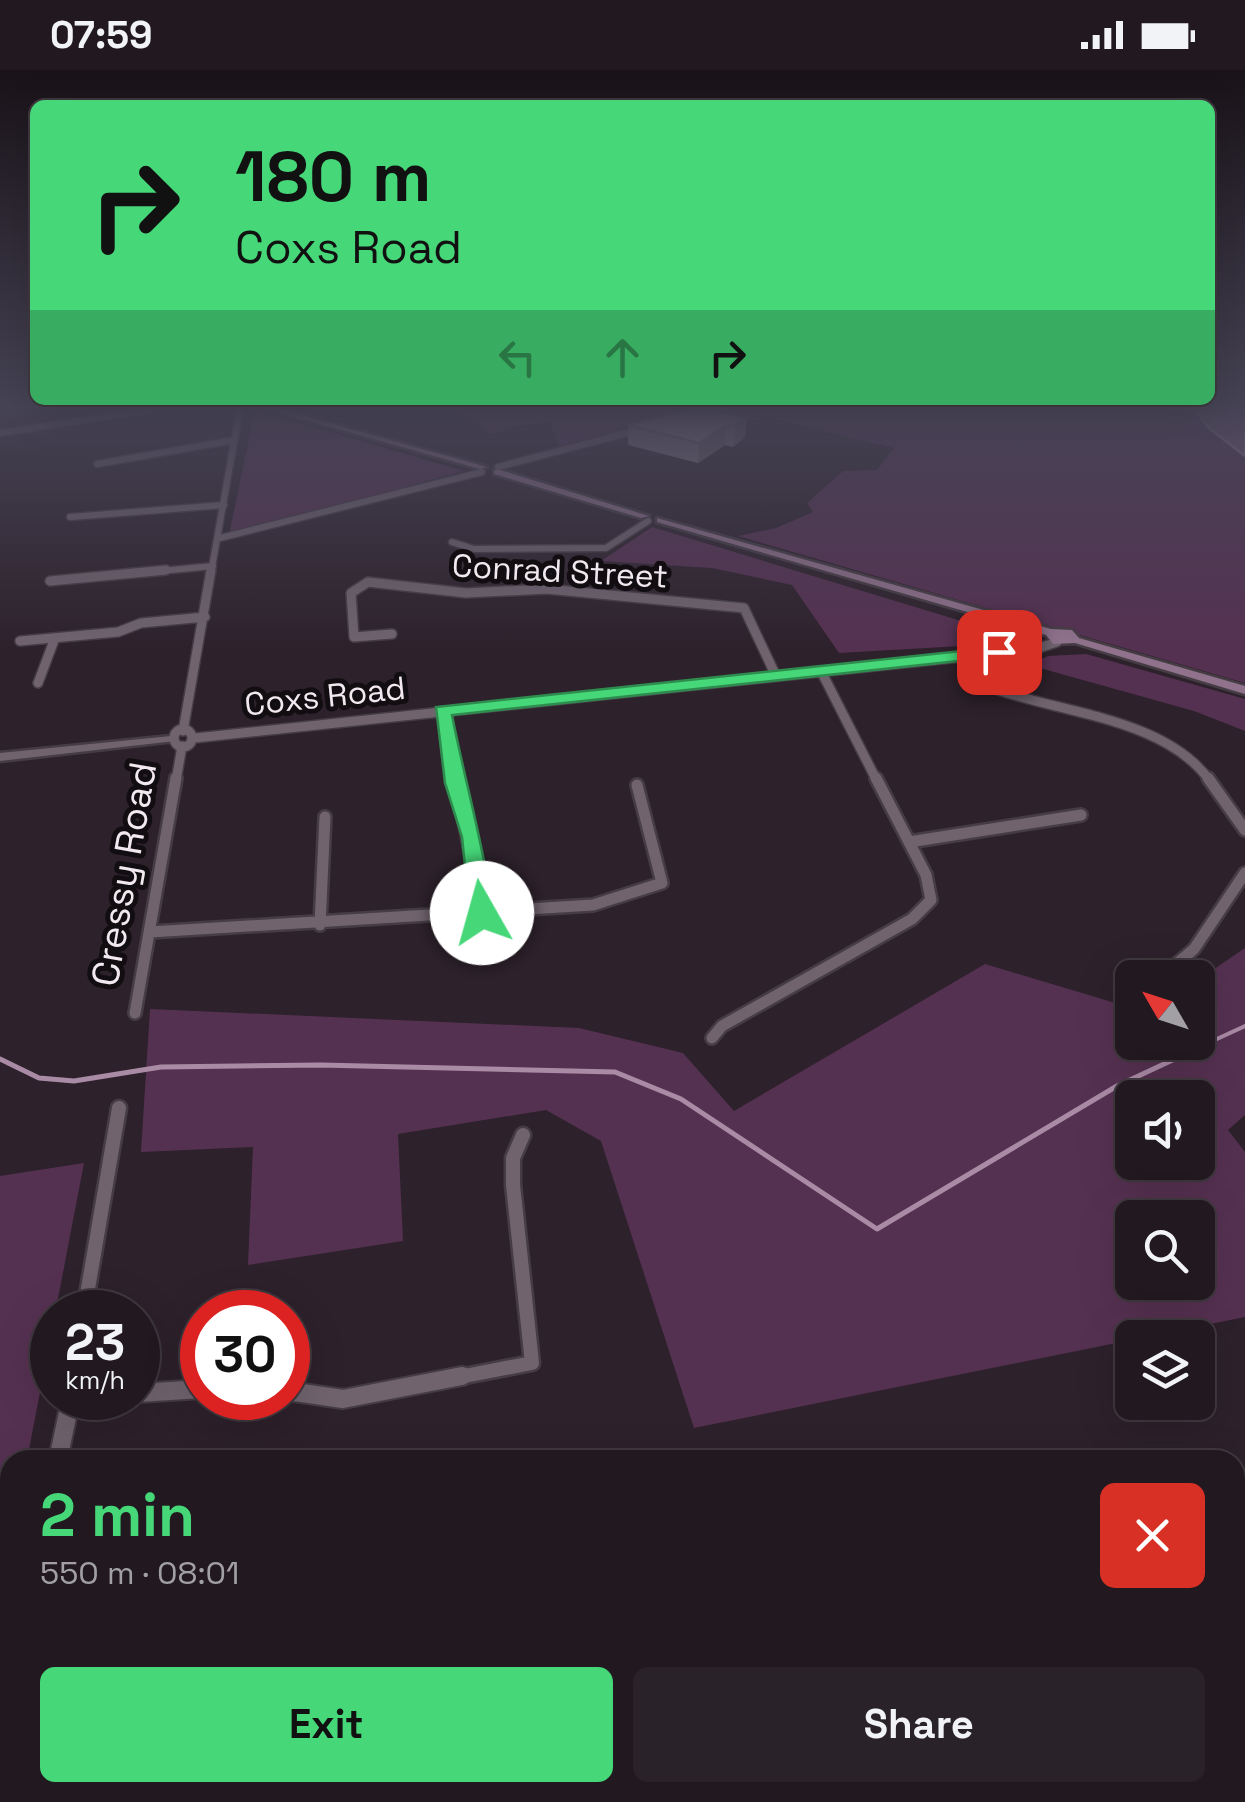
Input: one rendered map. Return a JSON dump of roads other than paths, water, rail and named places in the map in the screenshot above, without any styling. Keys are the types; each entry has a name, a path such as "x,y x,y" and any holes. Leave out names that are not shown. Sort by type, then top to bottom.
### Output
{"main road":[{"path":"556,489 1054,638 1065,631 1076,640 1245,690"}],"street":[{"name":"Cressy Road","path":"183,731 227,489"},
{"path":"220,538 409,489"},
{"path":"70,517 224,505"},
{"path":"452,542 474,550 606,548 651,519"},
{"path":"50,580 213,566"},
{"path":"351,578 360,585 351,593 354,637 392,634"},
{"name":"Conrad Street","path":"360,585 390,583 478,594 547,588 744,608 776,676"},
{"path":"20,640 205,617"},
{"path":"38,683 55,638"},
{"name":"Coxs Road","path":"195,738 1036,649 1054,638"},
{"path":"963,656 980,684 998,692 1118,724 1174,748 1198,764 1245,830"},
{"path":"712,1038 722,1026 912,919 931,900 926,875 822,671"},
{"path":"442,711 455,783 472,837 482,913"},
{"path":"176,742 183,731 195,738"},
{"path":"0,757 195,738"},
{"name":"Cressy Road","path":"135,1014 176,742"},
{"path":"150,932 593,906 662,883 637,786"},
{"path":"909,842 1081,815"},
{"path":"320,925 325,817"},
{"path":"1181,960 1194,949 1245,874"},
{"path":"88,1290 119,1108"},
{"path":"310,1394 343,1399 532,1362 513,1186 513,1158 523,1134"},
{"path":"60,1450 66,1420"}],"waterway":[{"path":"1215,1040 1245,1026"},
{"path":"0,1059 39,1078 74,1081 161,1067 321,1065 615,1072 681,1099 877,1229 1117,1086 1173,1060"}]}
